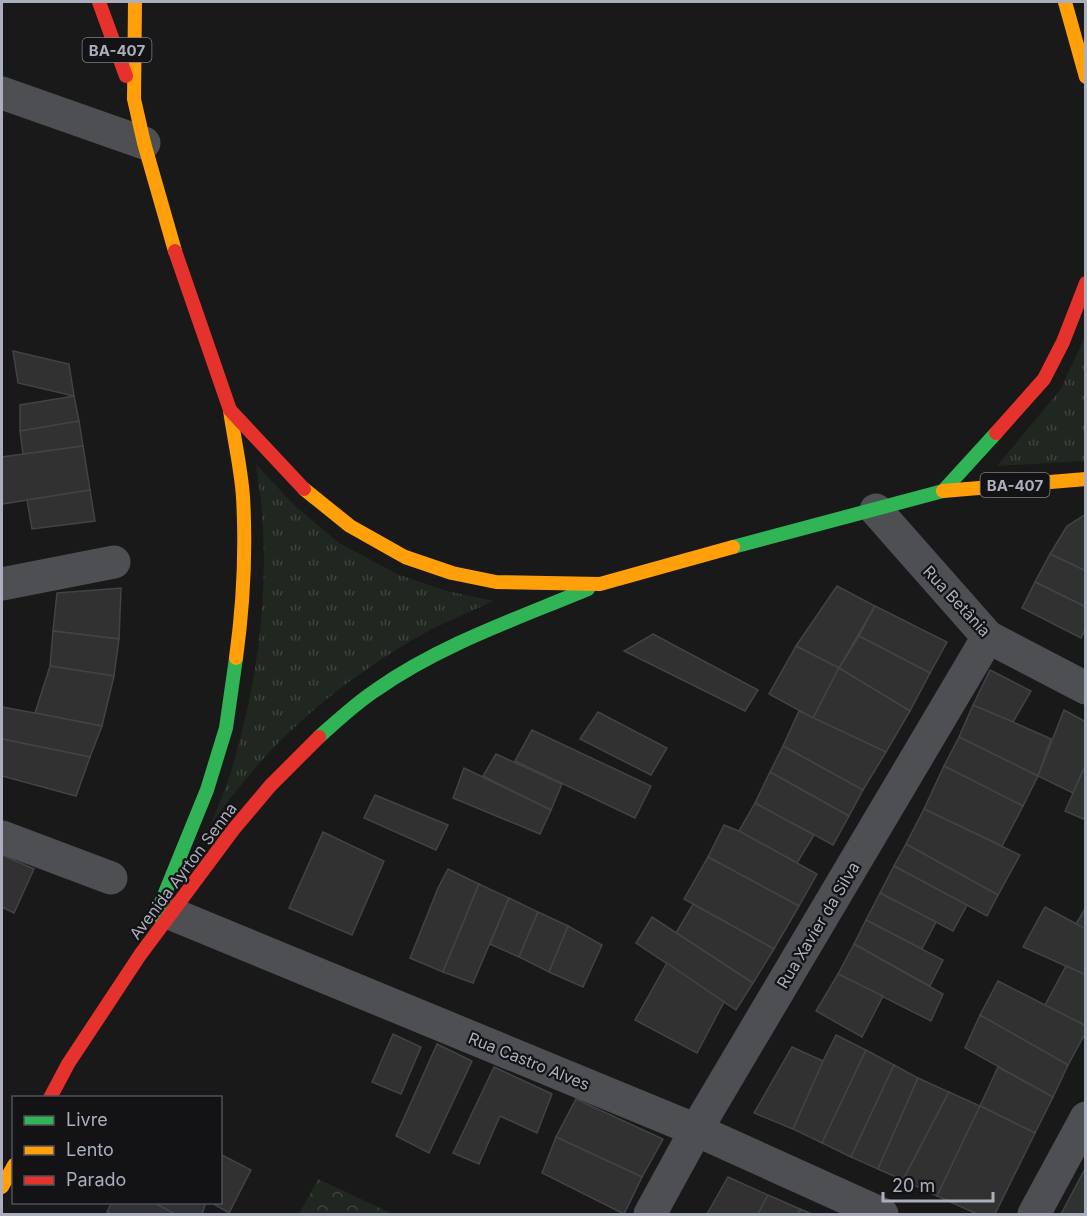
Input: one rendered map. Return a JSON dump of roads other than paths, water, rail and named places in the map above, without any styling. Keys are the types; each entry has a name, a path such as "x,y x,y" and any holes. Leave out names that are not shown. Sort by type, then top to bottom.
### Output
{"main road":[{"name":"BA-407","path":"99,2 134,99"},
{"path":"135,2 134,99 144,143 177,256 230,410 306,491 350,526 405,557 452,573 496,582 600,584 944,491 1044,379 1063,342 1086,283"},
{"path":"1065,2 1086,77"},
{"name":"Avenida Ayrton Senna","path":"140,955 207,790 226,728 239,633 244,542 243,495 230,410"},
{"name":"BA-407","path":"944,491 1086,479"},
{"name":"Avenida Ayrton Senna","path":"140,955 233,830 270,786 312,742 375,690 460,642 600,584"},
{"path":"51,1096 68,1064 140,955"},
{"path":"2,1187 12,1169"}],"street":[{"path":"2,93 144,143"},
{"name":"Rua Betânia","path":"876,510 988,637 1086,688"},
{"path":"2,584 114,562"},
{"name":"Rua Xavier da Silva","path":"650,1215 696,1130 988,637"},
{"path":"2,837 111,878"},
{"name":"Rua Castro Alves","path":"172,914 696,1130 882,1215"},
{"path":"1034,1215 1086,1118"}]}
